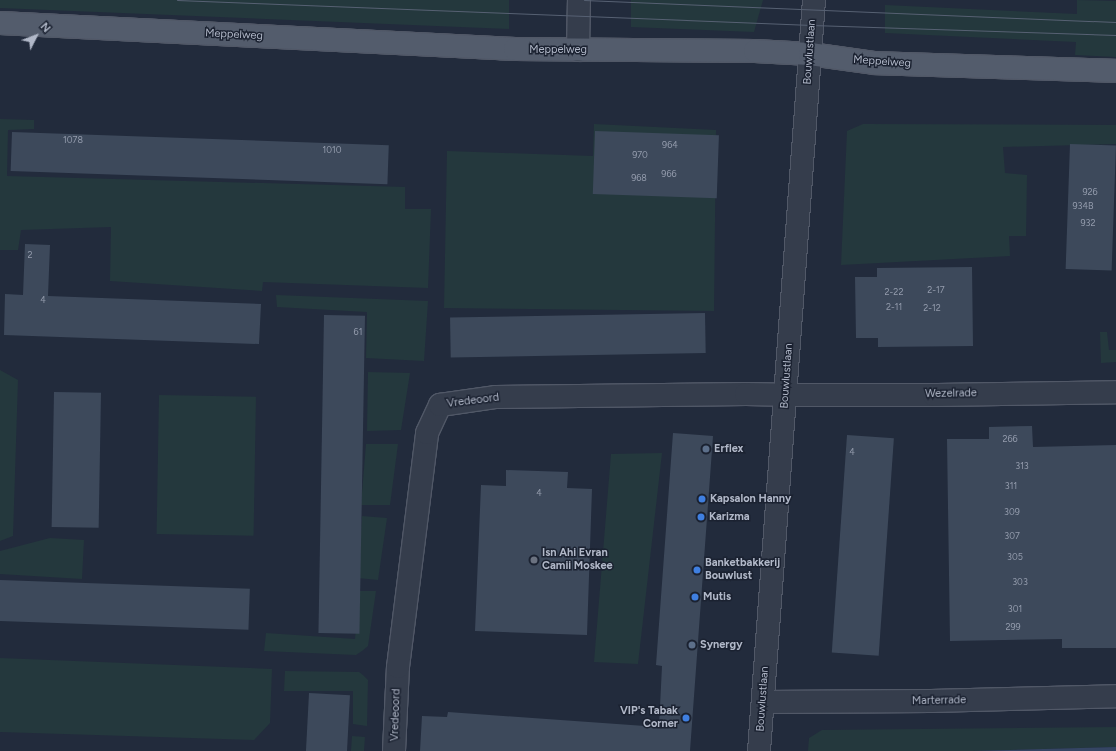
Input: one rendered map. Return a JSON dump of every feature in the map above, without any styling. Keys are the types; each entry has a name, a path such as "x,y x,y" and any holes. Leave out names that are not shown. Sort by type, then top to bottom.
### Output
{"main road":[{"name":"Meppelweg","path":"0,23 512,49 738,51 810,54 875,63 1116,71"}],"street":[{"path":"578,50 579,0"},
{"name":"Bouwlustlaan","path":"759,751 814,0"},
{"name":"Wezelrade","path":"785,395 1116,392"},
{"name":"Vredeoord","path":"394,751 398,667 427,433 440,406 496,398 746,394 785,395"},
{"name":"Marterrade","path":"763,702 931,701 1116,696"}],"green space":[{"path":"0,0 509,0 509,29 0,8"},
{"path":"631,0 763,0 754,32 631,27"},
{"path":"1077,0 1116,1 1116,57 1075,55 1076,42 885,33 885,5 1077,14"},
{"path":"0,119 34,120 34,129 8,130 7,176 405,187 405,209 431,209 428,288 263,282 262,291 110,281 111,227 21,230 18,250 0,250"},
{"path":"594,124 716,130 714,311 444,308 447,151 593,156"},
{"path":"863,124 1116,125 1116,144 1003,147 1005,173 1027,175 1026,236 1009,236 1010,256 841,265 847,131"},
{"path":"276,295 428,301 424,361 366,358 367,312 277,307"},
{"path":"1100,332 1107,332 1109,350 1116,350 1116,362 1101,363"},
{"path":"0,370 18,380 13,536 0,541"},
{"path":"368,372 410,373 401,430 367,431"},
{"path":"159,395 256,397 254,536 157,534"},
{"path":"366,444 398,444 390,505 361,505"},
{"path":"662,453 638,664 594,662 611,454"},
{"path":"362,516 387,518 378,580 358,578"},
{"path":"50,538 84,540 82,579 0,574 0,551"},
{"path":"359,591 376,591 368,646 356,655 264,651 266,633 355,639"},
{"path":"0,658 272,669 270,723 254,740 0,732"},
{"path":"285,671 359,672 368,680 367,726 353,724 353,691 284,691"},
{"path":"1116,727 1116,747 973,751 808,751 809,738 822,730"},
{"path":"352,736 365,737 364,751 351,751"}],"water":[{"path":"1116,747 1116,751 973,751"}],"building":[{"path":"595,131 719,135 717,198 593,194"},
{"path":"12,132 389,145 387,184 11,171"},
{"path":"1070,144 1116,146 1112,271 1066,269"},
{"path":"25,244 50,245 48,296 261,304 259,344 4,335 5,294 23,295"},
{"path":"972,267 973,346 878,347 878,338 856,338 855,277 877,277 877,268"},
{"path":"705,313 706,353 451,357 450,317"},
{"path":"324,315 365,316 359,634 318,633"},
{"path":"54,392 101,393 99,528 52,527"},
{"path":"1032,426 1033,447 1116,445 1116,648 1062,648 1062,639 950,641 947,439 989,439 989,427"},
{"path":"673,433 713,436 690,751 420,751 422,716 447,717 448,712 659,727 662,666 656,665"},
{"path":"847,435 894,438 879,656 832,652"},
{"name":"Isn Ahi Evran Camii Moskee","path":"506,470 568,472 567,488 592,489 587,635 475,631 481,485 506,486"},
{"path":"0,580 250,589 248,630 0,621"},
{"path":"309,693 350,695 347,751 306,751"}],"tram line":[{"path":"177,0 812,25 1116,35"},
{"path":"584,0 1116,22"}],"place":[{"name":"Erflex","path":"706,449"},
{"name":"Kapsalon Hanny","path":"702,499"},
{"name":"Karizma","path":"701,517"},
{"name":"Isn Ahi Evran Camii Moskee","path":"534,560"},
{"name":"Banketbakkerij Bouwlust","path":"697,570"},
{"name":"Mutis","path":"695,597"},
{"name":"Synergy","path":"692,645"},
{"name":"VIP's Tabak Corner","path":"686,718"}]}
